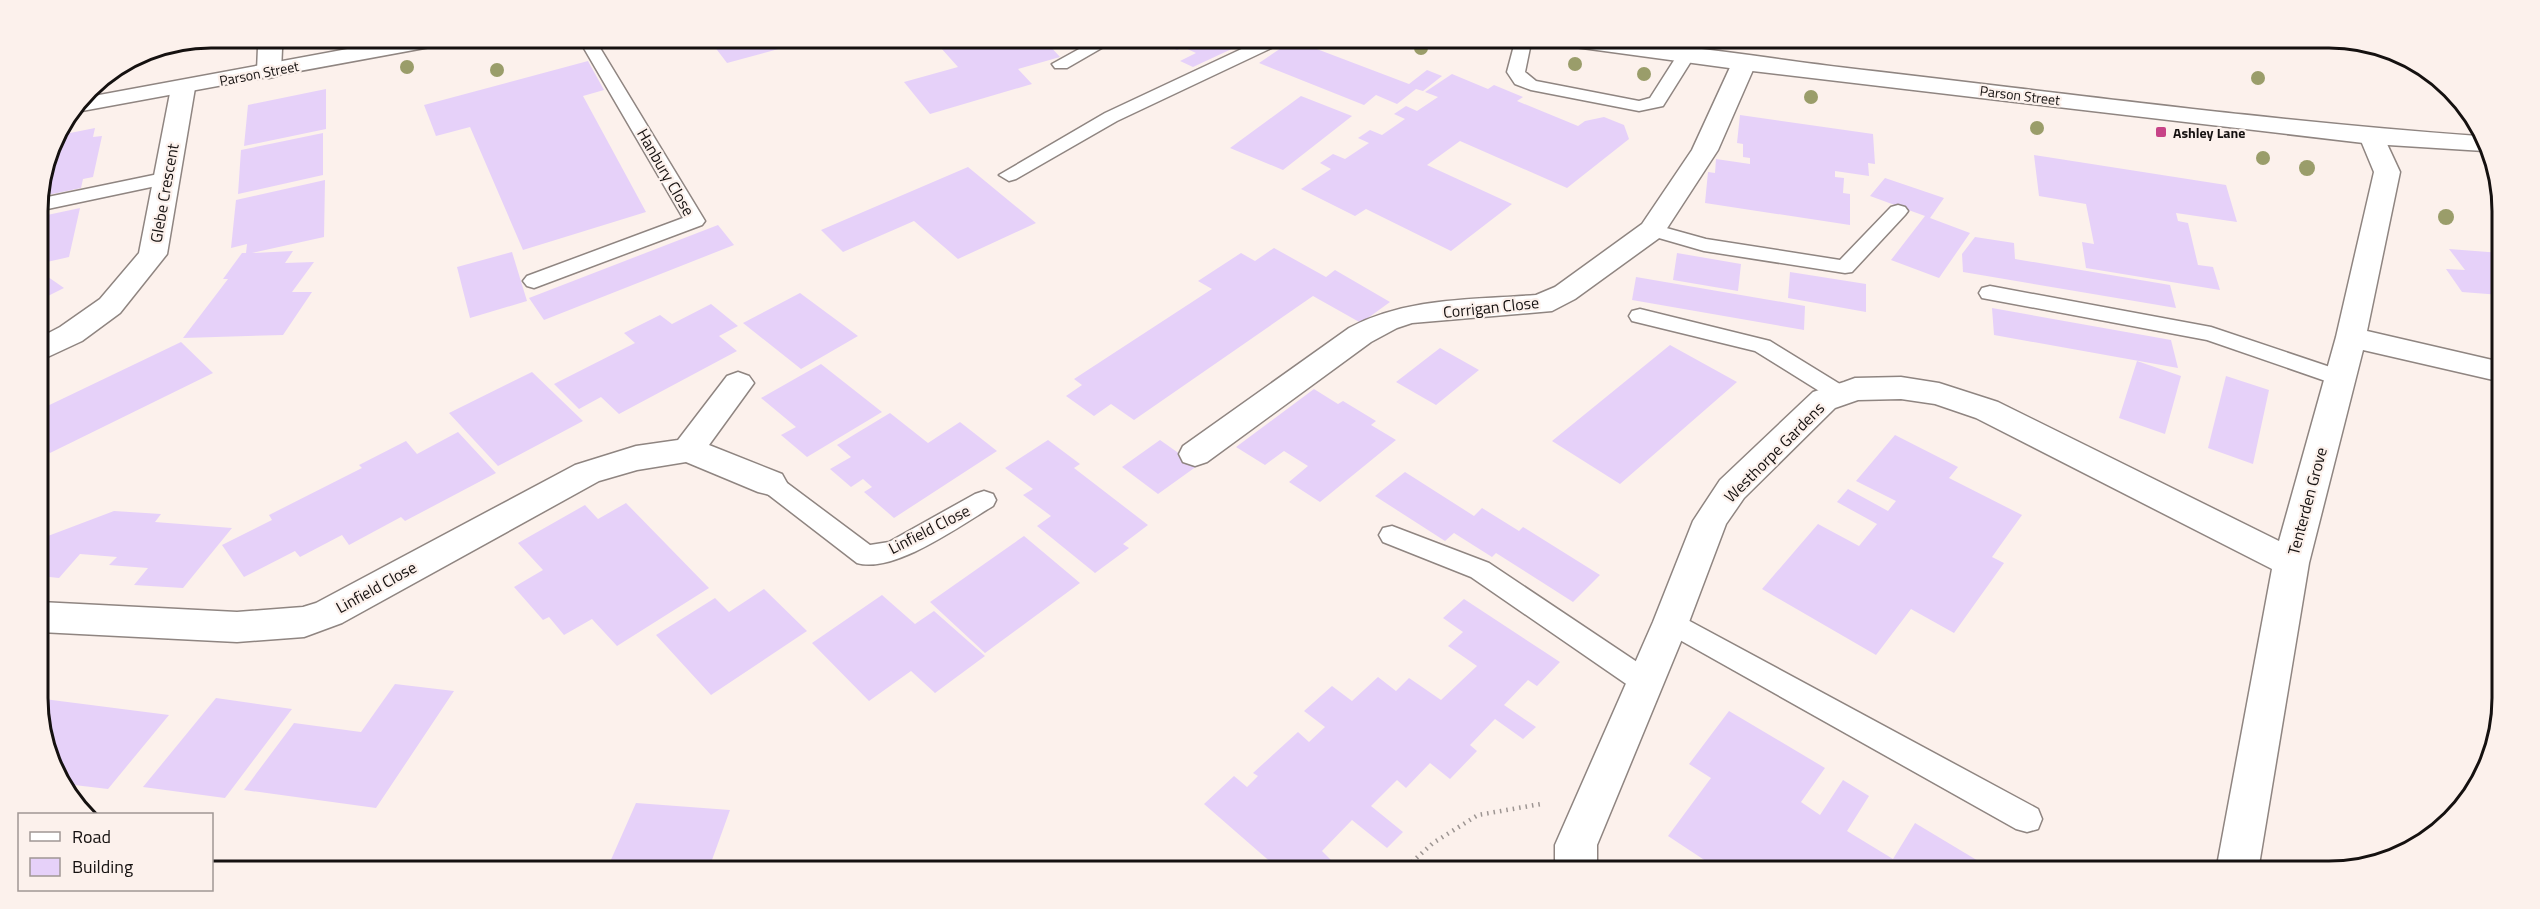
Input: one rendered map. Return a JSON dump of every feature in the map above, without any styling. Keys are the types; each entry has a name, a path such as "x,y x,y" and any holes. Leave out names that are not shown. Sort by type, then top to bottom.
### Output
{"street":[{"path":"268,71 270,48"},
{"name":"Parson Street","path":"87,105 389,48"},
{"name":"Parson Street","path":"1634,48 1744,63 2372,136 2477,144"},
{"name":"Corrigan Close","path":"1195,454 1360,335 1386,321 1411,314 1542,304 1565,293 1652,230 1705,150 1744,63"},
{"name":"Glebe Crescent","path":"48,346 71,334 110,306 153,254 183,88"},
{"name":"Tenterden Grove","path":"2239,861 2291,563 2351,337 2387,172 2372,136"},
{"path":"2351,337 2492,370"},
{"path":"688,450 738,383"},
{"name":"Westhorpe Gardens","path":"1576,861 1575,845 1671,622 1710,520 1732,489 1824,400 1856,389 1901,388 1939,394 1987,410 2291,563"},
{"name":"Linfield Close","path":"48,617 237,627 304,622 329,613 587,472 636,458 688,450 770,483"}],"lane":[{"name":"Hanbury Close","path":"534,281 694,221 592,48"},
{"path":"1061,64 1092,48"},
{"path":"1009,175 1111,117 1257,48"},
{"path":"1522,48 1516,72 1521,80 1531,85 1639,106 1657,102 1686,55"},
{"path":"48,203 168,178"},
{"path":"1652,230 1704,245 1845,267 1898,211"},
{"path":"1990,293 2211,334 2340,378"},
{"path":"1640,316 1762,346 1840,394"},
{"name":"Linfield Close","path":"770,483 866,556 895,550 984,500"},
{"path":"1392,535 1480,570 1645,682"},
{"path":"1671,622 2027,819"}],"path":[{"path":"1413,861 1433,843 1478,815 1598,795"}],"building":[{"path":"716,48 782,48 727,63"},
{"path":"941,48 1052,48 1060,57 1018,69 1032,84 930,114 904,82 958,67"},
{"path":"1185,48 1234,48 1193,67 1180,61 1196,53"},
{"path":"1281,48 1314,48 1409,84 1427,70 1442,76 1423,91 1416,89 1397,104 1376,95 1364,105 1259,63"},
{"path":"588,61 604,90 583,96 646,212 523,250 470,127 436,136 424,105"},
{"path":"1452,74 1488,89 1494,85 1523,97 1517,101 1578,126 1585,121 1604,117 1624,125 1629,139 1567,188 1460,141 1427,165 1512,204 1451,251 1366,209 1355,216 1301,189 1331,169 1320,163 1333,154 1345,159 1369,143 1358,138 1370,130 1382,135 1405,119 1394,114 1406,106 1417,111 1438,97 1425,92"},
{"path":"326,89 326,129 244,146 248,105"},
{"path":"1301,96 1352,116 1283,170 1230,148"},
{"path":"1740,115 1873,134 1875,164 1868,163 1869,176 1835,171 1835,177 1844,178 1843,193 1850,194 1850,225 1705,203 1708,172 1715,173 1716,159 1750,164 1750,158 1743,157 1743,144 1737,143"},
{"path":"95,128 93,137 102,136 93,177 83,179 81,188 48,195 60,148 68,133"},
{"path":"323,133 323,175 238,194 241,150"},
{"path":"2034,155 2226,185 2237,222 2176,213 2178,221 2188,223 2198,265 2213,267 2220,290 2086,268 2082,242 2094,244 2086,204 2039,196"},
{"path":"968,167 1036,223 958,259 914,221 843,252 821,230"},
{"path":"1885,178 1944,198 1930,218 1970,233 1939,278 1891,260 1925,216 1870,196"},
{"path":"325,180 324,237 252,253 293,251 285,263 314,262 292,292 312,292 283,335 183,338 228,279 223,279 242,253 246,253 247,244 231,248 236,200"},
{"path":"80,208 69,257 48,262 48,215"},
{"path":"718,225 734,245 544,320 529,298"},
{"path":"1975,237 2014,243 2015,259 2170,285 2176,308 1963,272 1962,254"},
{"path":"1274,248 1326,277 1335,270 1390,302 1361,323 1313,296 1134,420 1111,404 1094,416 1066,396 1082,385 1074,379 1212,289 1198,281 1241,253 1255,261"},
{"path":"2449,249 2492,252 2492,294 2462,292 2446,269 2465,270"},
{"path":"512,252 527,301 470,318 457,267"},
{"path":"1677,253 1741,264 1738,291 1673,280"},
{"path":"1790,272 1866,284 1866,312 1788,298"},
{"path":"48,277 64,288 48,296"},
{"path":"1636,277 1805,306 1804,330 1632,300"},
{"path":"800,293 858,336 801,369 743,323"},
{"path":"711,304 738,326 719,336 737,351 619,414 601,397 579,409 554,384 635,343 624,333 660,315 672,324"},
{"path":"1992,308 2171,340 2178,368 1994,335"},
{"path":"181,342 213,373 50,453 48,451 48,406"},
{"path":"1670,345 1737,382 1620,484 1552,441"},
{"path":"1440,348 1479,370 1436,405 1396,382"},
{"path":"2137,361 2181,376 2165,434 2119,418"},
{"path":"821,364 882,412 807,457 781,435 796,427 761,398"},
{"path":"532,372 583,421 498,466 449,413"},
{"path":"2226,376 2269,390 2253,464 2208,448"},
{"path":"1314,389 1338,404 1343,401 1376,421 1371,425 1396,440 1320,502 1289,482 1308,466 1284,451 1265,465 1236,447"},
{"path":"890,413 928,443 960,422 997,451 894,518 864,492 872,487 863,479 851,487 830,469 851,457 837,445"},
{"path":"458,432 496,473 405,521 401,517 349,545 342,535 300,557 295,551 244,577 222,545 272,520 269,515 362,468 359,465 406,441 417,454"},
{"path":"1895,435 1958,467 1949,478 2022,515 1992,557 2004,563 1954,633 1911,609 1876,655 1762,589 1818,524 1859,546 1877,524 1837,502 1848,489 1888,511 1896,501 1856,481"},
{"path":"1048,440 1080,464 1074,468 1148,525 1123,544 1129,548 1095,573 1037,526 1051,516 1023,495 1033,489 1005,468"},
{"path":"1160,440 1197,466 1158,494 1122,467"},
{"path":"1405,472 1474,516 1482,508 1519,531 1523,527 1600,575 1573,602 1496,553 1492,557 1454,533 1445,541 1375,496"},
{"path":"626,503 709,588 617,646 592,619 564,635 549,617 543,620 514,587 543,570 518,543 585,505 598,519"},
{"path":"114,511 161,514 155,522 232,528 183,588 134,585 148,568 109,565 117,557 80,554 59,578 48,577 48,536"},
{"path":"1024,536 1080,583 985,653 930,602"},
{"path":"764,589 807,631 711,695 656,635 715,598 729,612"},
{"path":"882,595 915,624 934,611 985,656 935,693 911,671 869,701 812,643"},
{"path":"1464,599 1560,662 1537,686 1528,680 1504,705 1536,727 1523,739 1495,719 1470,745 1477,751 1450,779 1430,763 1406,788 1397,780 1371,806 1403,832 1387,848 1352,820 1322,851 1332,861 1270,861 1204,804 1234,776 1247,787 1258,776 1253,773 1298,732 1309,742 1325,727 1304,711 1332,686 1352,701 1378,677 1396,691 1409,678 1441,700 1477,666 1448,646 1463,632 1443,618"},
{"path":"395,684 454,691 376,808 244,790 294,723 361,732"},
{"path":"216,698 292,709 225,798 143,787"},
{"path":"48,700 169,715 108,789 73,785 57,751 51,730"},
{"path":"1729,711 1825,768 1801,802 1820,815 1843,780 1869,796 1847,831 1893,859 1915,823 1978,861 1706,861 1668,836 1711,778 1689,764"},
{"path":"636,803 730,810 712,861 610,861"}],"place":[{"name":"Ashley Lane","path":"2161,132"}]}
